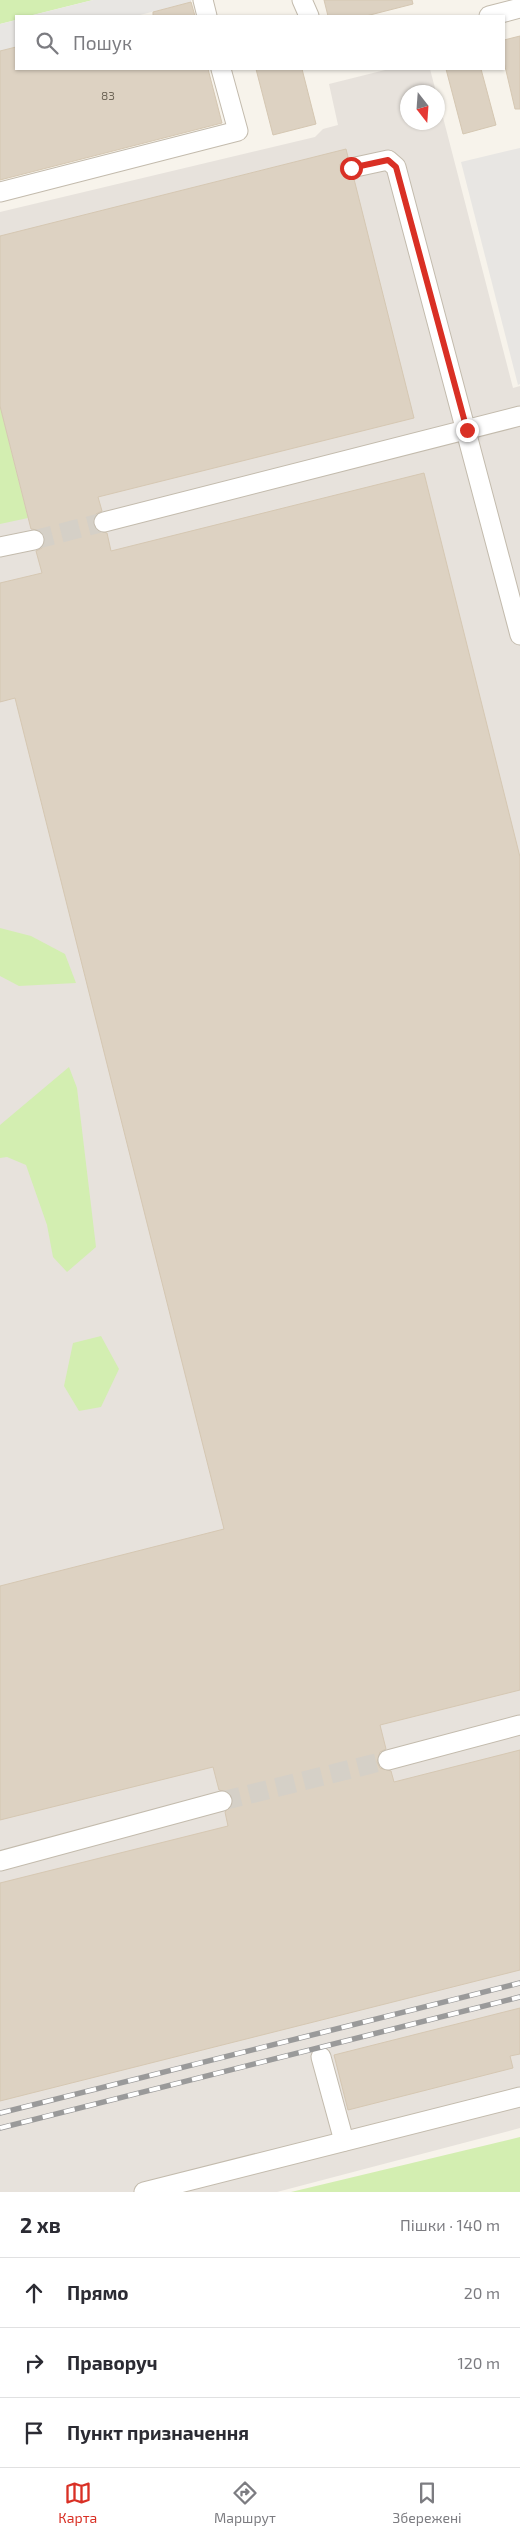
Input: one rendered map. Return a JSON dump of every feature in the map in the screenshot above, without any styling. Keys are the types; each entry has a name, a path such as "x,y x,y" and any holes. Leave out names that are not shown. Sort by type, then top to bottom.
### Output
{"lane":[{"path":"203,0 207,15"},
{"path":"302,0 309,15"},
{"path":"493,15 520,8"},
{"path":"0,192 238,130 222,70"},
{"path":"351,168 388,160 396,167 520,635"},
{"path":"104,522 520,416"},
{"path":"0,547 34,540"},
{"path":"388,1760 520,1725"},
{"path":"0,1861 222,1802"},
{"path":"321,2057 344,2141"},
{"path":"144,2192 520,2097"}],"shaded area":[{"path":"93,0 191,0 191,2 140,15 33,15"},
{"path":"15,20 15,47 0,51 0,24"},
{"path":"385,70 430,70 434,85 400,85 400,130 445,130 445,125 513,388 520,386 520,2128 277,2192 0,2192 0,212 315,137 323,129 338,125 329,84"},
{"path":"520,148 520,384 518,385 461,162"}],"green space":[{"path":"0,0 93,0 33,15 15,15 15,20 0,24"},
{"path":"0,406 28,518 0,524"},
{"path":"0,928 31,936 65,954 76,983 19,986 0,976"},
{"path":"69,1067 77,1088 96,1247 67,1272 53,1257 47,1225 26,1165 7,1157 0,1158 0,1125"},
{"path":"101,1336 119,1369 101,1407 79,1411 64,1386 73,1343"},
{"path":"520,2137 520,2192 291,2192"}],"building":[{"path":"324,0 412,0 413,4 370,15 328,15"},
{"path":"191,2 195,15 153,15 153,12"},
{"path":"520,36 520,109 515,109 505,66 505,40"},
{"path":"15,47 15,70 208,70 222,123 0,180 0,51"},
{"path":"256,70 302,70 316,124 273,135"},
{"path":"446,70 481,70 496,125 463,134"},
{"path":"346,149 348,157 340,164 340,171 347,178 354,179 414,418 98,497 102,511 96,514 93,524 96,530 107,533 111,551 424,473 520,857 520,1690 380,1725 386,1749 380,1752 377,1762 380,1768 391,1771 394,1782 520,1750 520,1970 0,2101 0,1883 228,1826 225,1812 233,1803 230,1793 219,1790 213,1767 0,1820 0,1586 224,1529 15,698 0,702 0,583 42,573 36,551 42,548 45,538 38,530 31,529 0,406 0,236"},
{"path":"520,2008 520,2054 510,2056 513,2068 348,2110 334,2055"}],"tunnel":[{"path":"34,540 104,522"},
{"path":"222,1801 388,1760"}],"railway":[{"path":"0,2113 520,1983"},
{"path":"0,2128 520,1997"}],"route":[{"path":"351,168 388,160 396,167 467,430"}]}
